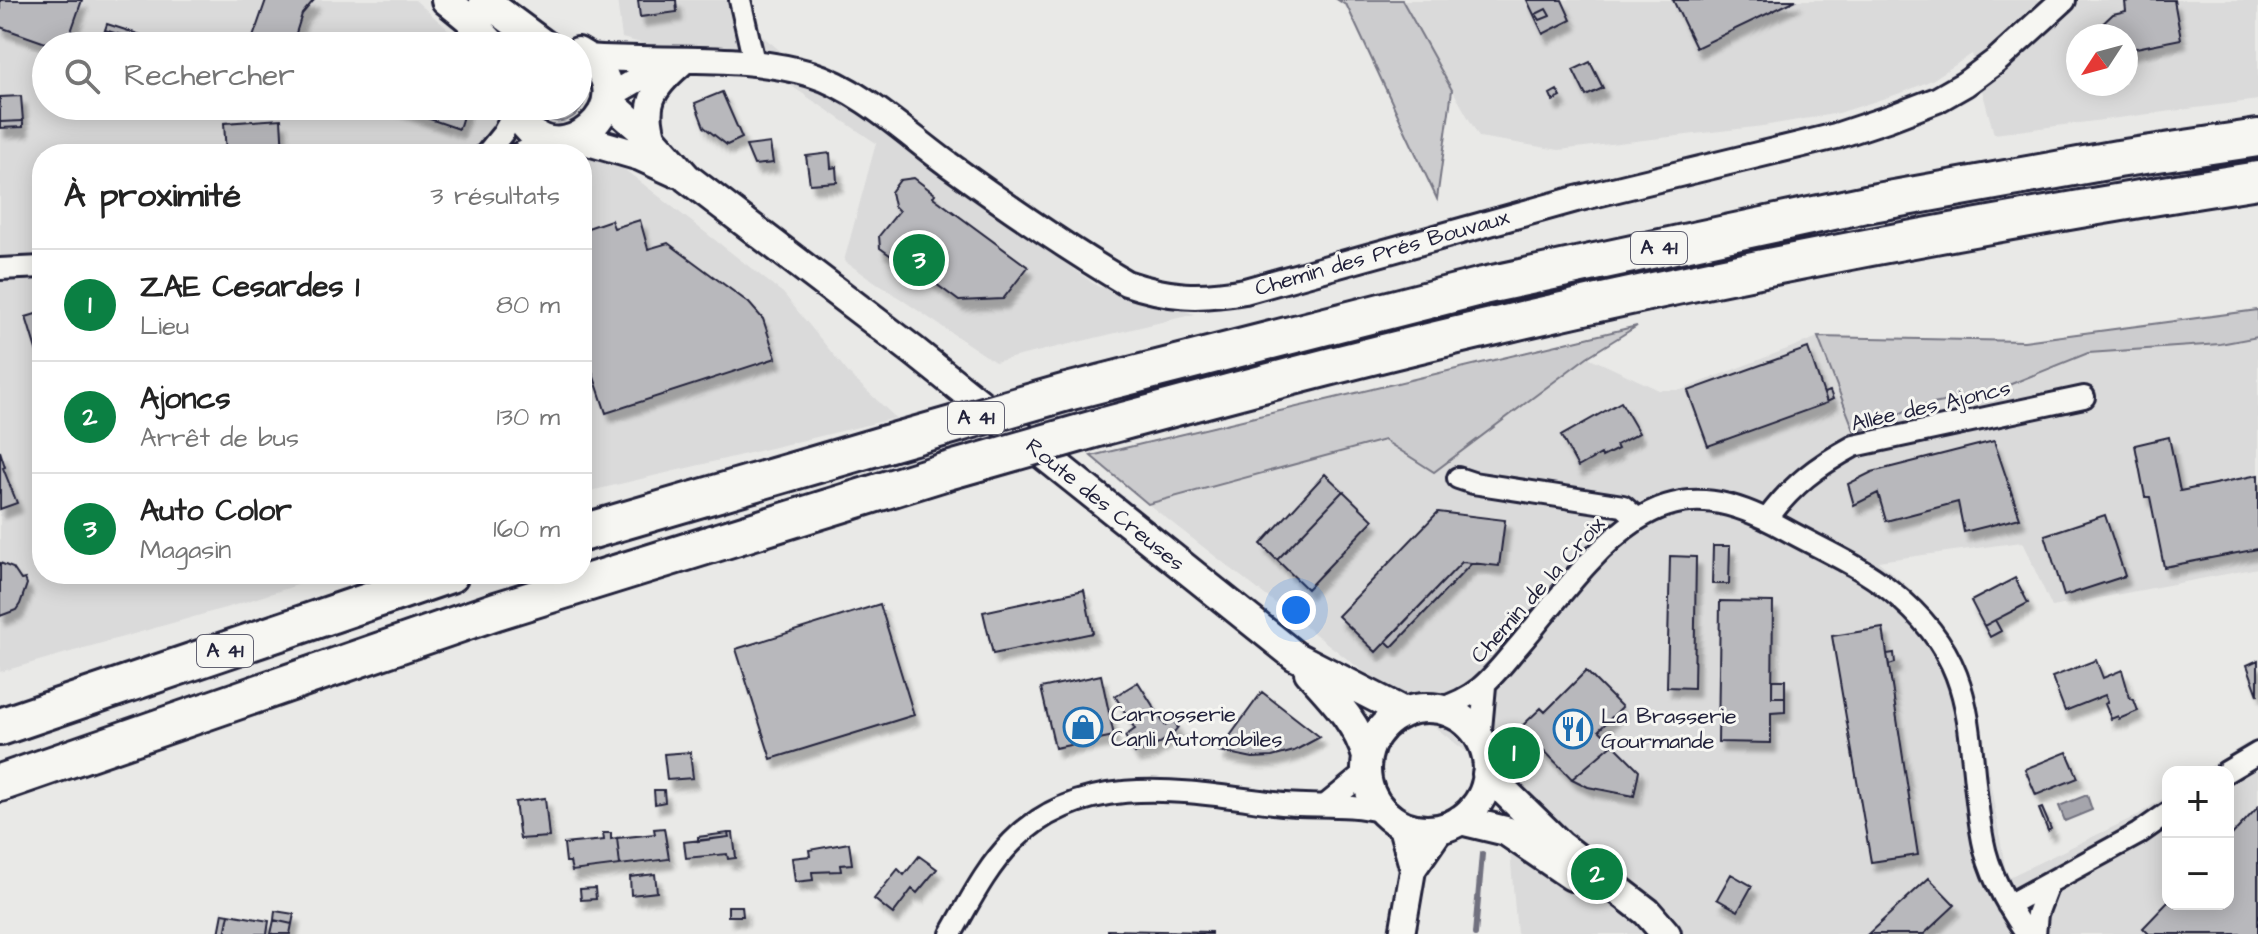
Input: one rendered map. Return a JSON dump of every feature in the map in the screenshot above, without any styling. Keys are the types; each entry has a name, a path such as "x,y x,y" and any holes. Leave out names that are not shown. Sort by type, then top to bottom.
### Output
{"highway":[{"name":"A 41","path":"592,530 1067,392 1483,286 1866,204 2118,159 2258,138"},
{"name":"A 41","path":"592,581 944,472 1105,426 1325,367 1510,322 1874,245 2258,180"},
{"name":"A 41","path":"0,727 421,584"},
{"name":"A 41","path":"0,783 496,611 583,584"}],"main road":[{"path":"446,0 481,32"},
{"path":"484,0 527,32"},
{"path":"521,120 534,133 548,140 563,142 578,138 598,123 607,99 605,82 592,62"},
{"name":"Route des Creuses","path":"607,99 655,142 687,178 902,342 1295,656 1348,715 1361,737 1366,764"},
{"name":"Route des Creuses","path":"578,138 640,156 687,178"},
{"name":"Route des Creuses","path":"1295,656 1404,712"},
{"path":"1451,824 1474,808 1483,792 1487,774 1485,751 1469,726 1455,715 1438,709 1421,708 1404,712 1387,722 1374,738 1366,764 1371,793 1392,818 1421,830 1451,824 1506,831 1637,925 1658,934"},
{"path":"1487,774 1560,845 1647,912 1666,934"}],"street":[{"path":"740,0 754,62"},
{"name":"Chemin des Prés Bouvaux","path":"718,61 754,62 811,74 851,93 994,196 1126,283 1152,291 1205,298 1245,291 1576,199 1836,136 1890,118 1937,100 1965,84 1996,61 2063,0"},
{"path":"592,55 627,60 718,61"},
{"path":"607,99 649,73 680,65 718,61"},
{"path":"655,142 649,124 650,101 660,83 680,65"},
{"path":"494,144 509,120"},
{"path":"539,144 548,140"},
{"path":"0,269 32,267"},
{"name":"Allée des Ajoncs","path":"1767,519 1785,494 1804,478 1824,462 1854,446 2084,397"},
{"path":"1458,478 1473,483 1623,506 1638,519"},
{"name":"Chemin de la Croix","path":"1438,709 1458,703 1485,686 1590,564 1638,519 1668,504 1701,501 1739,507 1767,519 1889,589 1928,627 1943,647 1965,697 1983,843 2008,905 2027,934"},
{"name":"Chemin de la Croix","path":"1480,740 1485,686"},
{"path":"2234,767 2258,753"},
{"path":"1327,804 1366,764"},
{"path":"951,934 991,866 1014,840 1041,819 1088,798 1122,791 1162,789 1303,807 1327,804 1361,806 1392,818 1413,870"},
{"path":"2008,905 2138,834 2162,817"},
{"path":"1402,934 1413,870 1451,824"},
{"path":"2035,934 2037,914 2048,885"}],"shaded area":[{"path":"0,0 415,0 451,32 32,32 32,120 561,120 592,144 32,144 32,584 301,584 0,672"},
{"path":"617,0 751,0 759,33 823,87 1097,286 1195,314 995,362 844,261 876,143 784,81 622,38"},
{"path":"1338,0 1402,0 1452,90 1437,199 1347,6"},
{"path":"1402,0 2258,0 2258,100 1994,134 1972,54 1932,80 1839,113 1763,126 1559,150 1479,137"},
{"path":"592,144 783,293 850,375 896,418 592,491"},
{"path":"2258,310 2258,337 2220,344 2088,353 1989,393 1913,408 1855,433 1818,337 2024,341"},
{"path":"1637,326 1587,357 1434,472 1384,440 1148,504 1091,456"},
{"path":"1818,337 1856,432 1913,408 1989,393 2088,353 2220,344 2258,337 2258,568 2052,607 2022,542 1878,561 1913,591 1972,679 2007,878 2136,816 2162,799 2162,910 2234,910 2234,766 2211,766 2245,744 2258,741 2258,934 1517,934 1504,781 1148,504 1384,440 1434,472 1588,357 1659,390 1681,390"},
{"path":"2087,795 2092,810 2065,821 2059,806"}],"building":[{"path":"0,0 82,0 71,32 32,32 32,38 0,27"},
{"path":"266,0 314,0 302,14 296,32 255,32"},
{"path":"638,0 676,0 677,12 640,17"},
{"path":"1527,0 1562,0 1571,20 1543,34","holes":["1546,9 1550,16 1540,20 1536,14"]},
{"path":"1673,0 1796,0 1696,48"},
{"path":"2174,0 2181,39 2138,48 2138,24 2102,24 2113,14 2126,11 2125,2"},
{"path":"1546,9 1550,16 1540,20 1536,14"},
{"path":"107,24 132,32 111,32 105,30"},
{"path":"1590,62 1603,88 1586,96 1573,70"},
{"path":"1557,90 1561,97 1553,101 1550,94"},
{"path":"722,92 742,138 727,145 704,127 695,103"},
{"path":"21,96 23,121 0,122 0,97"},
{"path":"281,120 282,144 225,144 224,123"},
{"path":"433,120 462,120 459,129"},
{"path":"23,121 23,127 0,128 0,122"},
{"path":"770,143 773,163 754,165 746,146"},
{"path":"830,153 831,168 836,167 837,182 810,184 806,156"},
{"path":"914,178 935,194 933,197 1028,267 1003,299 959,301 909,264 907,267 880,248 879,236 899,211 894,206 891,192 900,180"},
{"path":"611,220 614,228 640,220 648,249 668,243 749,303 763,319 776,358 606,413 592,371 592,227"},
{"path":"32,315 32,336 26,317"},
{"path":"1808,348 1827,403 1708,446 1688,391"},
{"path":"1830,391 1833,399 1827,402 1824,393"},
{"path":"1621,402 1639,433 1616,445 1618,449 1602,457 1601,454 1578,467 1561,436"},
{"path":"2169,437 2180,491 2258,475 2258,549 2164,567 2150,497 2145,497 2135,445"},
{"path":"1994,441 2020,518 1964,532 1958,502 1886,521 1878,493 1854,505 1848,484 1872,472"},
{"path":"0,451 3,468 17,503 0,509"},
{"path":"1325,474 1343,491 1277,560 1261,544"},
{"path":"1343,491 1373,520 1307,589 1277,560"},
{"path":"1438,512 1505,520 1499,566 1462,562 1376,652 1338,616"},
{"path":"2105,515 2125,576 2064,596 2045,535"},
{"path":"1713,546 1730,546 1729,584 1712,584"},
{"path":"1670,556 1696,557 1694,688 1667,687"},
{"path":"1462,562 1472,563 1392,647 1386,641"},
{"path":"0,563 13,568 27,584 16,610 0,616"},
{"path":"2015,578 2028,603 1984,626 1971,601"},
{"path":"1084,590 1093,633 993,654 983,612"},
{"path":"1720,601 1773,602 1772,697 1785,697 1785,712 1771,713 1771,743 1718,742"},
{"path":"880,604 914,715 771,759 736,649"},
{"path":"1995,620 2001,631 1990,637 1984,626"},
{"path":"1883,628 1918,855 1871,862 1832,636"},
{"path":"1894,653 1895,663 1889,665 1887,654"},
{"path":"2096,660 2103,678 2122,670 2130,698 2138,711 2111,719 2105,695 2065,711 2052,677"},
{"path":"2258,660 2258,695 2247,665"},
{"path":"1586,671 1622,707 1599,730 1613,744 1572,779 1521,727 1541,708 1545,712"},
{"path":"1101,675 1114,736 1055,748 1041,688"},
{"path":"1772,680 1785,680 1785,697 1772,697"},
{"path":"1138,682 1165,725 1173,720 1178,727 1171,736 1149,750 1135,753 1125,736 1135,729 1115,696"},
{"path":"1262,692 1320,737 1294,751 1272,757 1253,758 1219,751"},
{"path":"1513,744 1522,752 1515,762 1506,754"},
{"path":"1613,744 1639,770 1634,796 1588,787 1572,779"},
{"path":"690,752 693,778 667,780 664,754"},
{"path":"2067,752 2078,778 2036,795 2025,769"},
{"path":"654,790 664,790 665,802 655,804"},
{"path":"545,798 549,837 520,839 515,802"},
{"path":"2258,807 2258,934 2149,934 2143,928 2162,908 2234,910 2234,833"},
{"path":"2042,808 2051,829 2048,831 2039,809"},
{"path":"664,828 669,859 620,865 617,838 655,834 654,829"},
{"path":"603,833 611,833 611,839 617,838 620,865 572,871 570,862 566,862 564,844 604,840"},
{"path":"728,833 729,837 698,841 698,837"},
{"path":"728,833 733,833 736,858 728,859 727,854 686,858 684,842 729,837"},
{"path":"849,843 852,864 840,865 841,871 812,872 813,880 795,882 792,858 810,856 809,850"},
{"path":"919,856 937,869 917,893 912,889 893,914 874,899 898,869 904,875"},
{"path":"655,874 657,892 631,895 630,877"},
{"path":"1731,874 1752,886 1738,911 1717,899"},
{"path":"1929,878 1955,905 1924,934 1868,934"},
{"path":"595,888 596,899 581,900 580,889"},
{"path":"728,906 742,906 743,916 728,916"},
{"path":"275,911 294,914 292,924 274,920"},
{"path":"223,913 229,914 225,934 219,934"},
{"path":"229,914 269,921 267,934 225,934"},
{"path":"274,920 292,924 290,934 271,934"},
{"path":"1108,930 1211,932 1211,934 1108,934"}],"waterway":[{"path":"1475,934 1482,854"}],"place":[{"name":"Auto Color","path":"919,260"},
{"name":"Carrosserie Canli Automobiles","path":"1083,727"},
{"name":"La Brasserie Gourmande","path":"1573,729"},
{"name":"ZAE Cesardes 1","path":"1514,753"},
{"name":"Ajoncs","path":"1597,874"}]}
